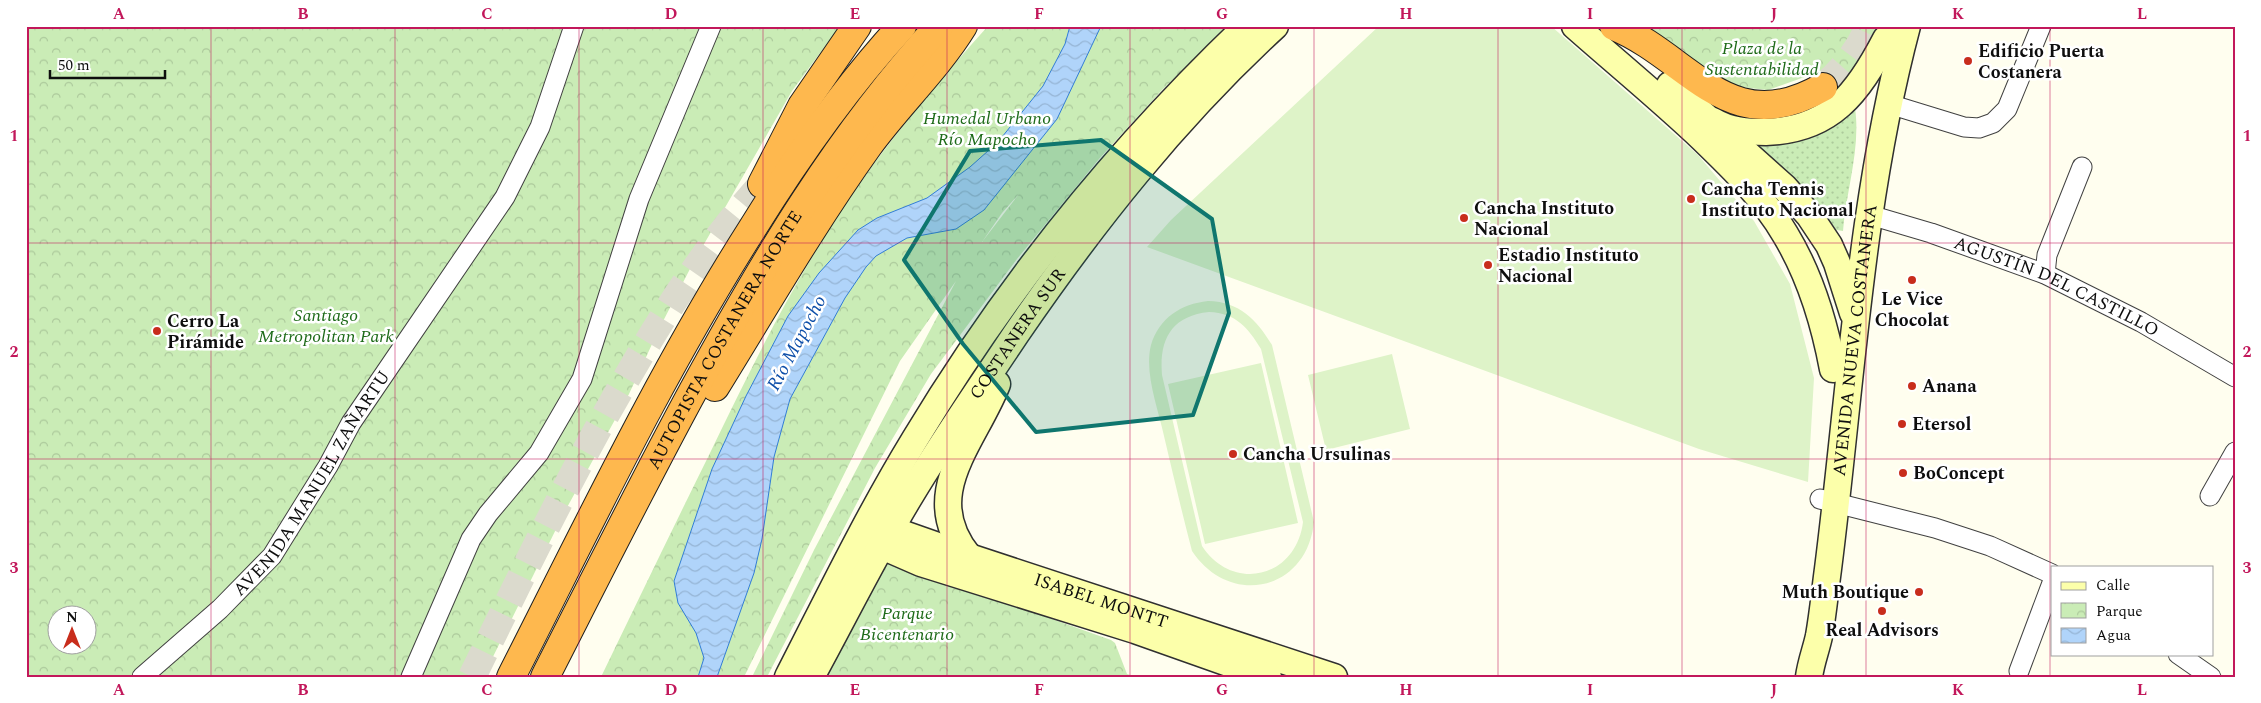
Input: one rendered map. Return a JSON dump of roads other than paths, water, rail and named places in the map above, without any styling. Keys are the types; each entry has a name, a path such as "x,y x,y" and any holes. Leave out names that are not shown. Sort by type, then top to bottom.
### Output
{"highway":[{"path":"706,304 763,182 802,106 857,26"},
{"path":"778,154 838,74 879,26"},
{"name":"AUTOPISTA COSTANERA NORTE","path":"511,677 636,432 706,304 767,205 810,141 852,84 902,26"},
{"name":"AUTOPISTA COSTANERA NORTE","path":"545,677 630,510 739,308 812,187 877,96 939,26"},
{"path":"630,510 694,420 781,279 871,142 963,26"},
{"path":"1614,26 1641,39 1706,87 1740,102 1763,105 1787,102 1823,87"}],"main road":[{"name":"COSTANERA SUR","path":"811,677 876,533 946,389 1050,240 1151,123 1247,26"},
{"name":"COSTANERA SUR","path":"788,677 876,533 909,497 1017,333 1084,237 1154,151 1226,73 1275,26"},
{"name":"AVENIDA NUEVA COSTANERA","path":"1575,26 1676,114 1726,161 1758,195 1785,233 1806,276 1823,322 1833,369"},
{"name":"AVENIDA NUEVA COSTANERA","path":"1602,26 1706,116 1797,201 1820,229 1844,281"},
{"path":"1706,116 1726,128 1753,132 1779,131 1811,123 1836,110 1851,96 1894,30"},
{"name":"AVENIDA NUEVA COSTANERA","path":"1827,500 1856,326 1870,215 1889,104 1894,30"},
{"name":"AVENIDA NUEVA COSTANERA","path":"1810,667 1818,637 1833,369 1844,281 1862,163 1894,30"},
{"path":"1844,281 1856,326"},
{"path":"969,557 960,546 952,528 947,495 952,477 990,402 1017,333"},
{"name":"ISABEL MONTT","path":"876,533 969,557 1334,677"},
{"name":"ISABEL MONTT","path":"876,533 921,563 1135,630 1268,677"}],"street":[{"name":"AVENIDA MANUEL ZAÑARTU","path":"142,677 220,608 272,556 328,466 351,423 505,197 540,126 574,26"},
{"path":"411,677 471,539 488,514 538,453 582,379 639,199 711,26"},
{"path":"1889,104 1971,129 1993,123 2007,108 2041,26"},
{"path":"2045,274 2047,255 2082,167"},
{"name":"AGUSTÍN DEL CASTILLO","path":"1870,215 1931,233 2045,274 2141,322 2235,378"},
{"path":"2210,496 2235,452"},
{"path":"1827,500 1935,528 1990,546 2051,574"},
{"path":"2019,671 2051,585"},
{"path":"2181,656 2211,677"}],"water":[{"name":"Río Mapocho","path":"1070,26 1101,26 1057,119 984,210 956,229 907,238 876,256 866,267 845,298 790,399 774,457 762,539 754,573 717,677 698,677 704,658 696,633 678,603 674,581 712,469 746,396 788,316 819,273 858,230 877,218 927,198 970,167 998,142 1043,86 1065,44"}],"tunnel":[{"path":"1823,87 1850,60 1869,26"},
{"path":"472,677 565,490 604,417 642,352 695,269 735,216 779,166"}],"place":[{"name":"Edificio Puerta Costanera","path":"1968,61"},
{"name":"Cancha Tennis Instituto Nacional","path":"1691,199"},
{"name":"Cancha Instituto Nacional","path":"1464,218"},
{"name":"Estadio Instituto Nacional","path":"1488,265"},
{"name":"Le Vice Chocolat","path":"1912,280"},
{"name":"Cerro La Pirámide","path":"157,331"},
{"name":"Anana","path":"1912,386"},
{"name":"Etersol","path":"1902,424"},
{"name":"Cancha Ursulinas","path":"1233,454"},
{"name":"BoConcept","path":"1903,473"},
{"name":"Muth Boutique","path":"1919,592"},
{"name":"Real Advisors","path":"1882,611"}],"park label":[{"name":"Plaza de la Sustentabilidad","path":"1762,58"},
{"name":"Humedal Urbano Río Mapocho","path":"987,128"},
{"name":"Santiago Metropolitan Park","path":"326,325"},
{"name":"Parque Bicentenario","path":"907,623"}]}
